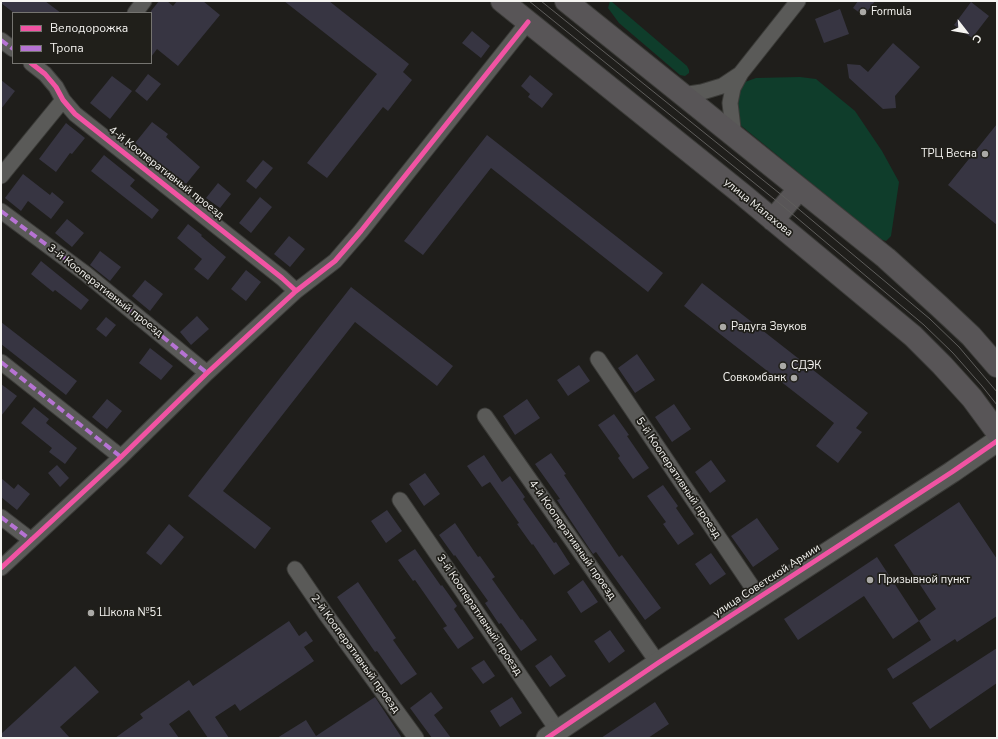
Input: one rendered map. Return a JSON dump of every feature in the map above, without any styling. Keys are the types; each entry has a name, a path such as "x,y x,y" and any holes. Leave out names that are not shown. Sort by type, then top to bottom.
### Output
{"main road":[{"name":"улица Малахова","path":"502,1 773,220 913,336 972,398 997,432"},
{"path":"566,1 886,258 965,331 997,366"},
{"path":"773,220 799,189"}],"street":[{"path":"136,12 144,1"},
{"path":"734,137 730,103 733,88 741,74 798,1"},
{"path":"1,568 121,457 207,373 296,291 335,261 361,231 528,22"},
{"path":"1,40 12,48"},
{"name":"4-й Кооперативный проезд","path":"32,64 45,74 75,114 276,273 296,291"},
{"path":"682,95 702,92 722,86 741,74"},
{"path":"1,176 63,100"},
{"name":"3-й Кооперативный проезд","path":"1,211 86,274 207,373"},
{"name":"5-й Кооперативный проезд","path":"598,359 759,598"},
{"path":"1,362 121,457"},
{"name":"4-й Кооперативный проезд","path":"485,416 658,663"},
{"name":"улица Советской Армии","path":"553,734 658,663 937,482 997,441"},
{"name":"3-й Кооперативный проезд","path":"400,500 553,734"},
{"path":"1,517 31,540"},
{"name":"2-й Кооперативный проезд","path":"295,569 325,613 416,738"}],"green space":[{"path":"610,1 687,66 689,73 685,76 680,75 619,23 608,8"},
{"path":"800,77 816,79 855,111 882,151 899,182 891,236 886,241 880,239 739,124 735,101 737,90 745,82 756,78"}],"building":[{"path":"1,1 45,1 60,12 13,12 1,3"},
{"path":"159,1 167,1 173,6 177,1 203,1 220,15 178,66 157,49 152,56 151,11"},
{"path":"284,1 329,1 409,64 403,72 412,80 388,111 383,107 327,178 307,163 377,74"},
{"name":"Formula","path":"858,1 875,1 864,16 853,8"},
{"path":"971,2 989,16 972,38 954,25"},
{"path":"840,9 849,34 824,43 815,19"},
{"path":"472,31 490,46 481,58 462,43"},
{"path":"893,43 920,67 895,96 896,108 883,109 849,78 847,64 860,65 868,72"},
{"path":"148,74 161,84 147,101 135,91"},
{"path":"530,75 553,94 542,108 528,97 530,94 521,86"},
{"path":"112,76 132,91 110,119 90,103"},
{"path":"1,80 15,91 1,109"},
{"path":"152,122 168,134 166,137 200,167 186,184 170,171 168,174 135,143"},
{"path":"66,123 85,138 72,154 70,153 56,172 39,159"},
{"name":"ТРЦ Весна","path":"997,124 997,225 948,185"},
{"path":"487,135 663,273 648,292 491,168 423,255 404,241"},
{"path":"104,155 135,180 130,186 159,210 152,219 91,171"},
{"path":"263,160 273,168 256,189 246,181"},
{"path":"23,174 50,195 52,192 64,202 51,219 28,201 21,211 5,198"},
{"path":"218,183 231,194 220,208 206,198"},
{"path":"260,197 272,207 251,233 239,223"},
{"path":"67,219 84,233 72,247 55,233"},
{"path":"188,224 226,257 208,280 194,269 202,259 177,238"},
{"path":"289,236 305,249 290,267 274,254"},
{"path":"100,251 121,267 110,281 90,265"},
{"path":"41,261 89,300 81,310 55,290 53,292 31,274"},
{"path":"246,270 261,282 246,301 231,289"},
{"path":"145,280 163,294 150,311 132,296"},
{"path":"702,283 868,413 856,428 862,432 838,463 816,446 834,423 684,306"},
{"path":"351,287 453,366 437,386 355,322 223,491 271,528 255,549 188,496"},
{"path":"197,316 209,329 191,345 180,332"},
{"path":"106,317 116,325 106,337 96,329"},
{"path":"1,322 77,381 66,395 1,344"},
{"path":"150,348 173,366 161,380 139,363"},
{"path":"637,354 655,380 635,393 618,368"},
{"path":"579,365 590,381 568,396 557,380"},
{"path":"1,384 17,396 1,416"},
{"path":"107,399 122,411 107,429 92,417"},
{"path":"527,399 540,418 515,435 503,416"},
{"path":"674,404 691,429 672,442 655,417"},
{"path":"34,407 49,419 46,423 77,448 65,464 49,452 52,448 21,423"},
{"path":"614,414 649,468 633,479 618,458 620,456 598,425"},
{"path":"551,453 619,557 622,555 661,608 645,620 596,552 593,554 557,500 560,499 535,464"},
{"path":"484,455 502,482 510,476 525,497 523,499 554,543 556,542 570,564 554,575 533,544 532,545 517,524 519,523 490,482 482,487 467,466"},
{"path":"711,460 726,481 710,493 695,472"},
{"path":"57,465 69,478 60,487 48,473"},
{"path":"425,473 440,494 424,506 409,484"},
{"path":"1,478 14,489 18,484 30,494 17,510 1,497"},
{"path":"663,485 678,506 676,508 694,534 678,545 663,524 666,522 647,496"},
{"path":"959,502 997,559 997,616 957,642 955,639 893,679 887,669 931,640 919,621 936,609 894,545"},
{"path":"387,510 402,531 386,543 371,521"},
{"path":"757,518 779,549 753,567 731,536"},
{"path":"455,523 478,557 480,556 495,577 492,579 537,640 521,651 501,623 499,624 485,603 488,601 439,535"},
{"path":"169,524 184,537 161,565 146,553"},
{"path":"415,549 457,606 454,609 474,638 458,649 443,628 447,626 415,580 413,581 398,560"},
{"path":"711,553 726,574 710,585 695,564"},
{"path":"877,557 919,621 893,639 864,596 798,640 784,619"},
{"path":"583,580 598,602 581,613 567,592"},
{"path":"358,582 396,638 393,640 417,674 401,685 377,651 375,652 337,597"},
{"path":"289,621 299,636 306,631 313,641 304,647 314,661 240,711 235,704 215,717 229,738 208,738 189,710 169,724 179,738 115,738 143,718 140,714 189,680 193,686"},
{"path":"610,630 625,651 609,663 594,641"},
{"path":"997,648 997,683 930,729 912,703"},
{"path":"551,655 566,676 550,687 535,666"},
{"path":"484,660 495,676 483,684 471,668"},
{"path":"75,666 99,692 60,727 70,738 1,738 1,734"},
{"path":"431,692 443,708 434,715 451,738 432,738 410,708"},
{"path":"375,697 402,738 277,738 306,720 316,736"},
{"path":"512,697 522,713 500,727 490,711"},
{"path":"655,702 669,724 648,738 601,738"}],"tram line":[{"path":"529,1 784,207 924,325 953,353 997,405"},
{"path":"541,1 789,201 930,319 959,347 997,392"}],"marked path":[{"path":"1,40 12,48"},
{"path":"1,211 86,274 207,373"},
{"path":"1,362 121,457"},
{"path":"1,517 31,540"}],"cycle path":[{"path":"1,568 121,457 207,373 296,291 335,261 361,231 528,22"},
{"path":"32,64 45,74 75,114 282,278 296,291"},
{"path":"547,738 658,663 952,472 997,441"}],"place":[{"name":"Formula","path":"863,12"},
{"name":"ТРЦ Весна","path":"985,154"},
{"name":"Радуга Звуков","path":"723,327"},
{"name":"СДЭК","path":"783,366"},
{"name":"Совкомбанк","path":"794,378"},
{"name":"Призывной пункт","path":"870,580"},
{"name":"Школа №51","path":"91,613"}]}
